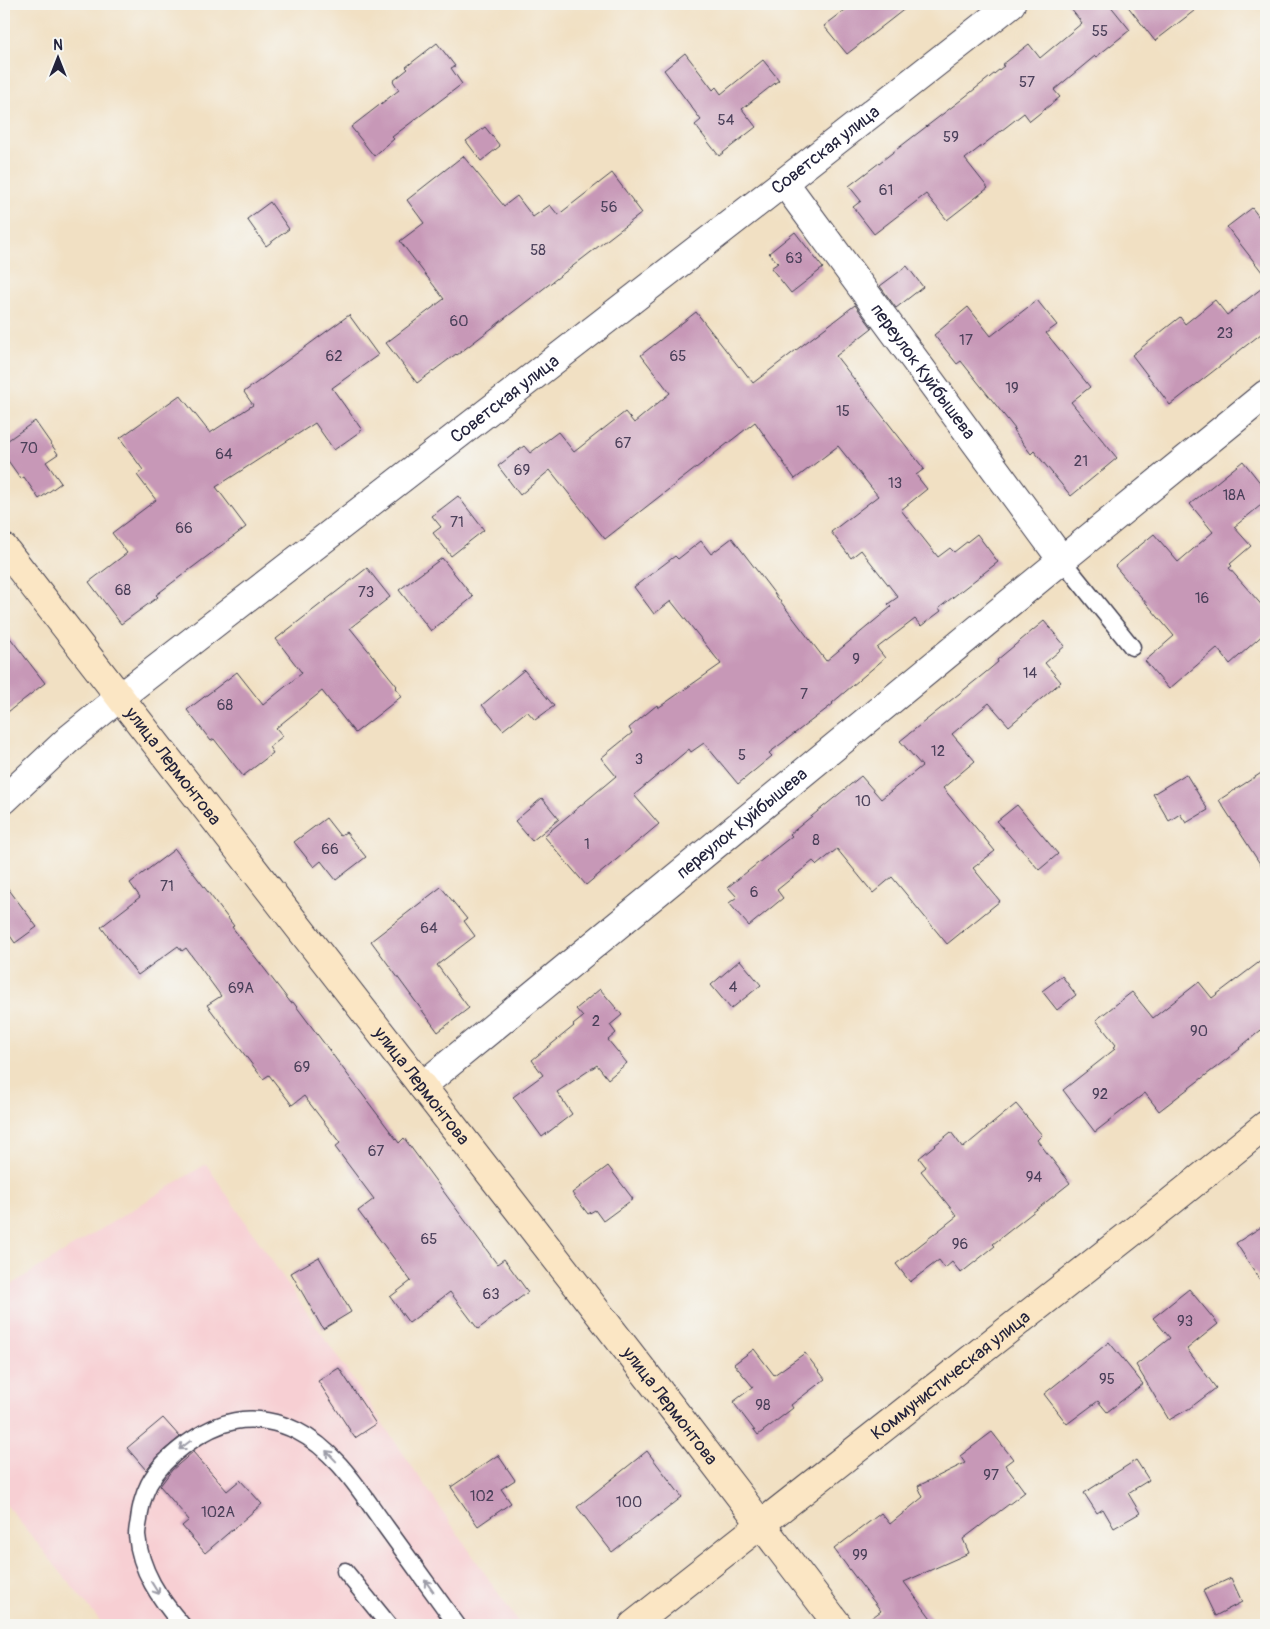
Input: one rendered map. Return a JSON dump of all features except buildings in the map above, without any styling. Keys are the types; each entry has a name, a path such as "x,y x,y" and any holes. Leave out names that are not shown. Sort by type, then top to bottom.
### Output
{"main road":[{"name":"улица Лермонтова","path":"4,548 838,1625"},
{"name":"Коммунистическая улица","path":"633,1625 1266,1125"}],"street":[{"name":"Советская улица","path":"4,800 71,736 120,696 1011,4"},
{"name":"переулок Куйбышева","path":"784,182 1062,560"},
{"name":"переулок Куйбышева","path":"422,1086 1266,394"}],"lane":[{"path":"1062,560 1132,647"},
{"path":"182,1625 152,1583 142,1562 137,1534 140,1512 149,1484 182,1446 206,1431 235,1421 267,1420 298,1431 324,1449 347,1473 457,1625"},
{"path":"345,1571 389,1625"}],"shaded area":[{"path":"206,1164 520,1625 103,1625 4,1502 4,1289"}]}
